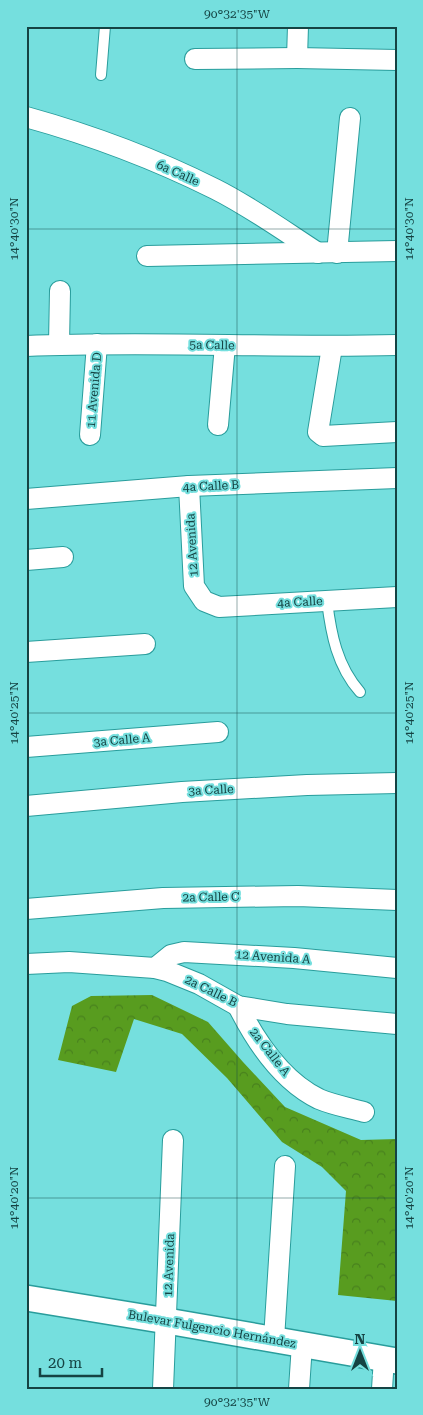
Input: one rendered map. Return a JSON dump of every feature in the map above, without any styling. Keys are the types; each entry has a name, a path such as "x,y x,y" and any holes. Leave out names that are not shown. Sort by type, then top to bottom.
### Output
{"street":[{"path":"297,58 298,26"},
{"path":"195,59 297,58 397,60"},
{"name":"6a Calle","path":"26,117 124,150 216,190 327,253"},
{"path":"327,253 350,118"},
{"path":"147,256 397,251"},
{"path":"59,344 60,291"},
{"name":"5a Calle","path":"26,346 59,344 332,347 397,345"},
{"name":"11 Avenida D","path":"90,435 97,344"},
{"path":"218,425 225,346"},
{"path":"332,347 317,428 318,432 323,436 397,432"},
{"name":"4a Calle B","path":"26,499 189,486 397,478"},
{"name":"12 Avenida","path":"189,486 194,586 204,601"},
{"path":"26,560 63,556"},
{"name":"4a Calle","path":"204,601 219,607 397,597"},
{"path":"26,652 145,644"},
{"name":"3a Calle A","path":"26,747 218,732"},
{"name":"3a Calle","path":"26,806 182,792 307,785 397,783"},
{"name":"2a Calle C","path":"26,910 163,898 298,896 397,900"},
{"name":"12 Avenida A","path":"155,968 170,955 184,952 294,958 397,968"},
{"name":"2a Calle B","path":"26,964 69,962 155,968 168,971 199,984 238,1006 287,1014 397,1024"},
{"name":"2a Calle A","path":"238,1006 260,1044 286,1075 320,1099 364,1112"},
{"name":"12 Avenida","path":"163,1389 173,1140"},
{"path":"274,1340 285,1166"},
{"name":"Bulevar Fulgencio Hernández","path":"26,1298 391,1360"},
{"path":"299,1389 302,1344"},
{"path":"382,1389 391,1360"}],"lane":[{"path":"100,75 105,26"},
{"path":"327,601 330,626 343,670 360,692"}],"green space":[{"path":"152,995 208,1022 285,1107 361,1140 397,1139 397,1301 338,1295 346,1191 322,1167 282,1142 227,1078 182,1034 134,1019 116,1072 58,1060 72,1006 91,996"}]}
